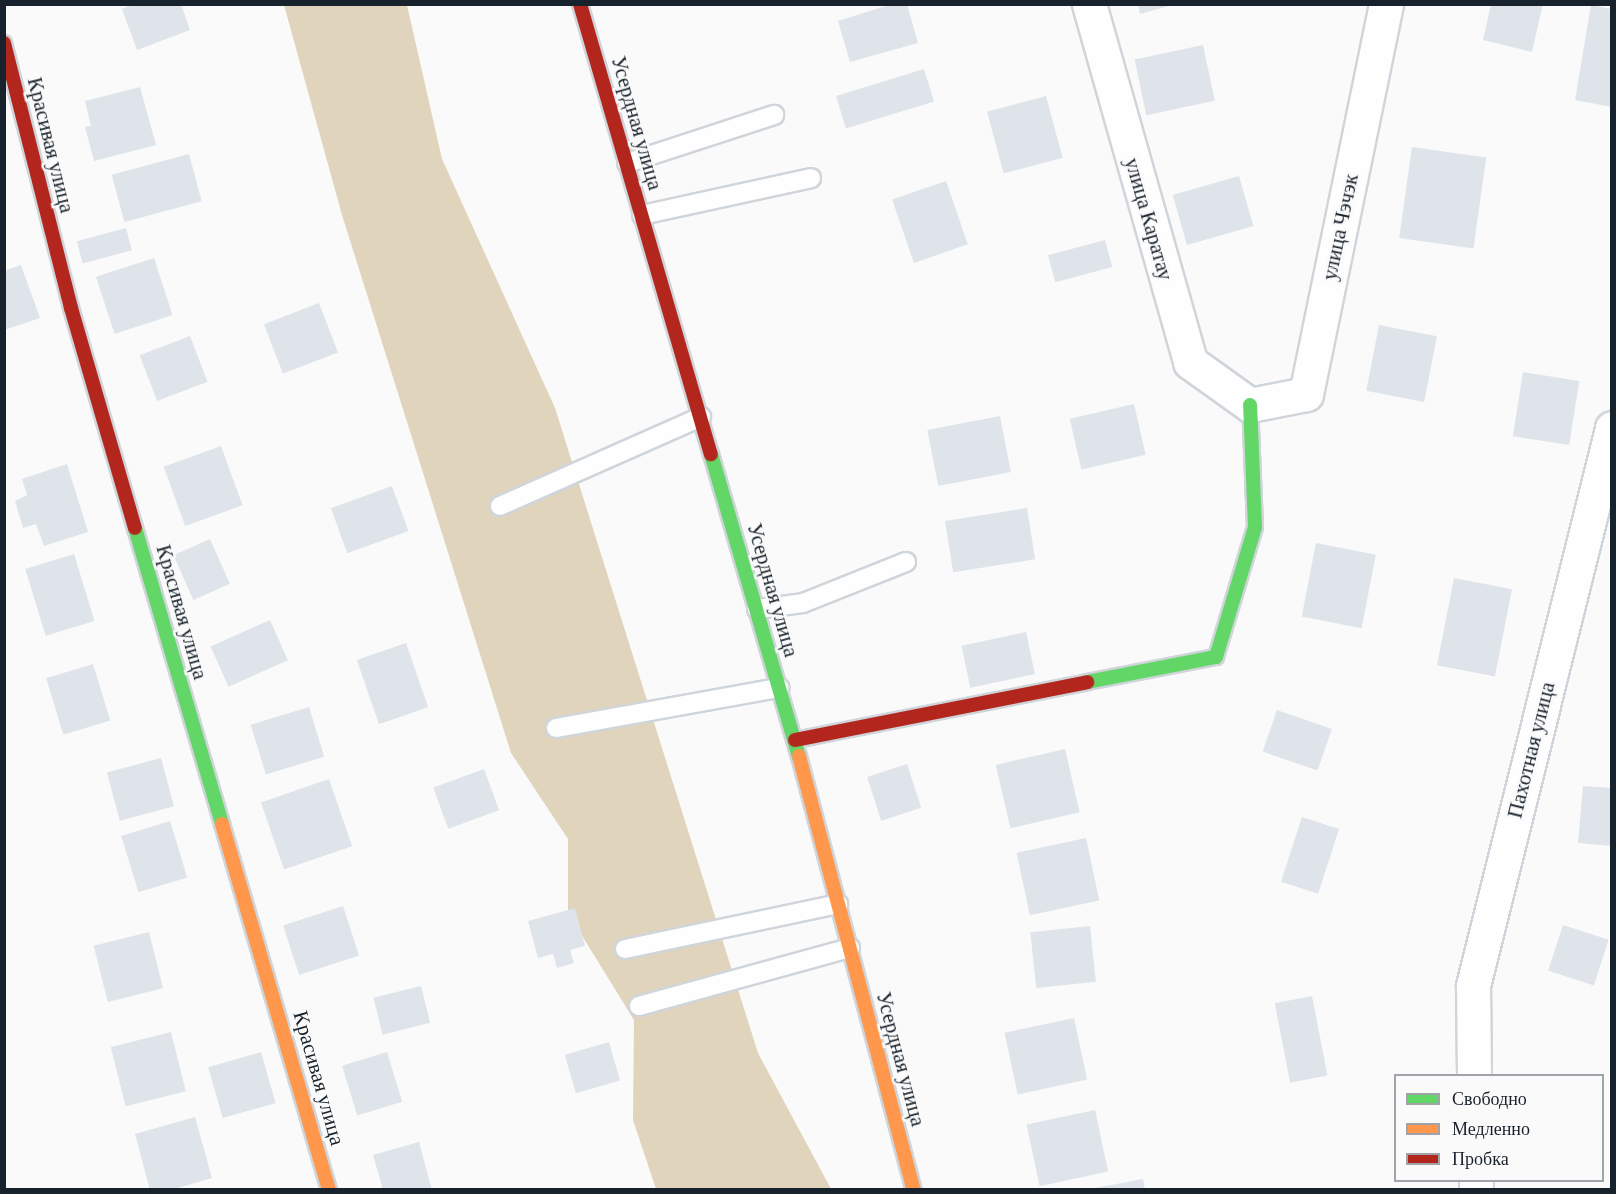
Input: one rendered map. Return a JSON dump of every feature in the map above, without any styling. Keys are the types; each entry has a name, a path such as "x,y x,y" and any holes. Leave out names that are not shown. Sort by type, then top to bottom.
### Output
{"street":[{"name":"Усердная улица","path":"580,4 795,740 914,1190"},
{"name":"улица Каратау","path":"1089,4 1190,362 1250,405"},
{"name":"улица Чэчэк","path":"1250,405 1306,394 1386,4"},
{"name":"Красивая улица","path":"5,50 71,308 329,1190"},
{"path":"795,740 1216,657 1255,527 1250,405"},
{"name":"Пахотная улица","path":"1474,1074 1473,986 1611,428"}],"lane":[{"path":"627,163 774,115"},
{"path":"642,215 811,178"},
{"path":"500,506 701,417"},
{"path":"757,609 803,603 906,562"},
{"path":"556,728 779,688"},
{"path":"625,949 838,904"},
{"path":"639,1006 850,948"}],"shaded area":[{"path":"284,5 407,5 442,159 555,408 758,1053 831,1189 656,1189 633,1120 634,1020 568,913 568,839 511,753 342,215"}],"building":[{"path":"133,4 181,4 190,30 137,50 122,9"},
{"path":"892,4 907,4 918,43 850,62 838,21"},
{"path":"1138,4 1172,4 1172,5 1140,14"},
{"path":"1491,4 1543,4 1532,52 1483,40"},
{"path":"1591,5 1612,9 1612,107 1575,100"},
{"path":"1203,45 1215,101 1146,115 1135,60"},
{"path":"924,69 934,102 846,128 836,96"},
{"path":"140,87 156,145 94,161 85,127 91,126 85,101"},
{"path":"1046,96 1063,158 1004,174 987,112"},
{"path":"1412,147 1486,157 1473,249 1399,238"},
{"path":"189,154 202,201 124,222 112,175"},
{"path":"1239,176 1253,226 1187,245 1173,195"},
{"path":"946,181 968,244 914,263 892,200"},
{"path":"126,228 132,250 83,263 77,241"},
{"path":"1105,240 1112,267 1055,282 1048,255"},
{"path":"154,258 173,315 115,334 96,277"},
{"path":"21,265 40,318 4,330 4,271"},
{"path":"319,303 338,352 283,374 264,324"},
{"path":"1379,325 1437,336 1424,402 1366,391"},
{"path":"190,336 208,382 157,401 140,355"},
{"path":"1523,372 1579,381 1569,445 1513,436"},
{"path":"1134,404 1146,455 1081,470 1070,419"},
{"path":"1000,416 1011,472 938,486 927,430"},
{"path":"221,446 243,505 185,526 164,467"},
{"path":"67,464 88,532 44,546 36,524 23,528 15,501 27,495 22,479"},
{"path":"392,486 408,531 347,553 331,508"},
{"path":"1027,508 1035,559 953,572 945,521"},
{"path":"210,539 230,584 193,600 173,555"},
{"path":"1316,543 1376,555 1362,628 1302,617"},
{"path":"74,554 94,621 46,636 25,569"},
{"path":"1454,578 1512,589 1495,677 1437,665"},
{"path":"270,620 288,660 229,687 211,646"},
{"path":"1026,632 1035,674 970,688 961,646"},
{"path":"406,643 428,707 379,724 357,660"},
{"path":"93,664 110,720 63,735 46,678"},
{"path":"309,707 324,757 266,775 251,725"},
{"path":"1277,710 1332,729 1318,770 1263,752"},
{"path":"1065,749 1080,812 1010,828 996,765"},
{"path":"161,758 174,806 120,821 107,772"},
{"path":"907,764 921,808 881,821 867,777"},
{"path":"484,769 499,810 448,829 433,787"},
{"path":"329,779 352,846 284,870 261,802"},
{"path":"1583,786 1612,788 1612,846 1578,843"},
{"path":"1302,817 1339,829 1318,894 1281,882"},
{"path":"170,821 187,877 138,892 121,836"},
{"path":"1086,838 1099,901 1030,915 1017,853"},
{"path":"343,906 359,955 299,975 283,925"},
{"path":"575,908 585,946 570,950 574,963 557,968 553,954 538,958 528,921"},
{"path":"1563,925 1609,940 1594,985 1548,971"},
{"path":"1090,926 1096,982 1036,988 1030,932"},
{"path":"149,932 163,988 108,1002 94,946"},
{"path":"421,986 430,1023 383,1035 373,998"},
{"path":"1312,996 1327,1076 1290,1083 1275,1003"},
{"path":"1074,1018 1087,1080 1018,1094 1005,1033"},
{"path":"171,1032 186,1091 126,1106 111,1047"},
{"path":"609,1042 620,1080 576,1093 565,1055"},
{"path":"261,1052 276,1103 223,1118 208,1067"},
{"path":"387,1052 402,1102 357,1115 342,1066"},
{"path":"1095,1110 1108,1172 1040,1186 1027,1125"},
{"path":"195,1117 212,1178 171,1190 150,1190 135,1134"},
{"path":"419,1142 432,1190 383,1190 373,1155"},
{"path":"1143,1179 1145,1190 1095,1190 1095,1188"}],"traffic: fast":[{"path":"1087,682 1216,657 1255,527 1250,405"},
{"path":"711,454 799,756"},
{"path":"135,528 222,824"}],"traffic: slow":[{"path":"799,756 914,1190"},
{"path":"222,824 329,1190"}],"traffic: jam":[{"path":"580,4 711,454"},
{"path":"4,43 71,308 135,528"},
{"path":"795,740 1087,682"}]}
